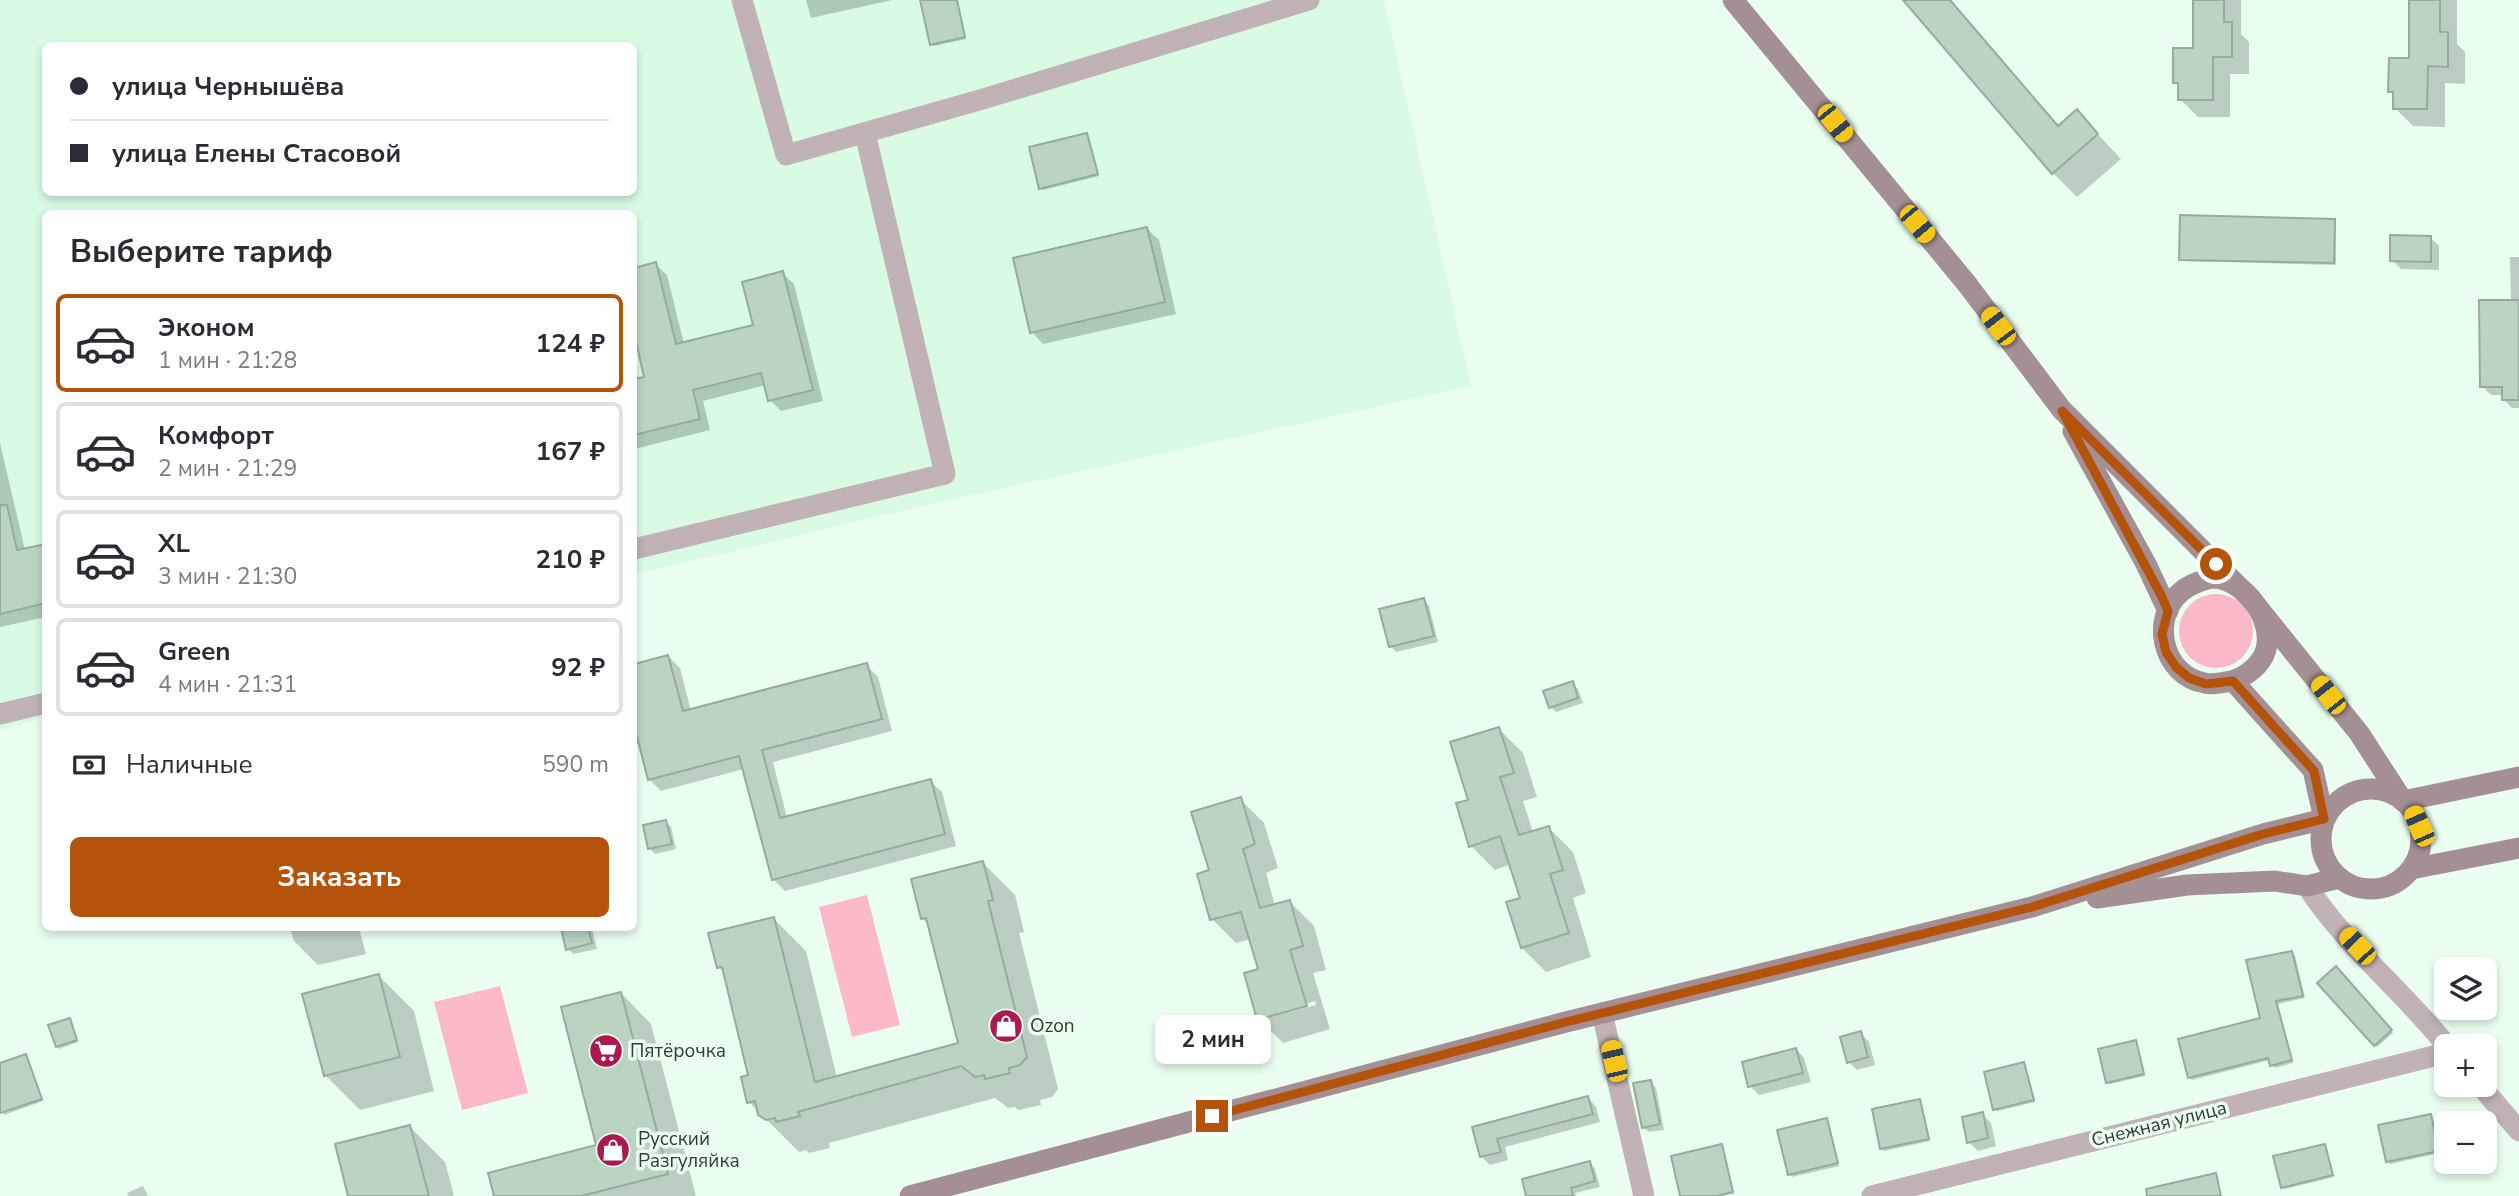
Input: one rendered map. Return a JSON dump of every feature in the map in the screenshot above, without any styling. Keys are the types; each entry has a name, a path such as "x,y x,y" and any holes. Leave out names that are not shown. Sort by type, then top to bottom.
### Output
{"main road":[{"path":"1733,0 1967,284 2062,411 2146,564 2168,611"},
{"path":"2062,411 2251,599 2359,733 2403,801 2413,812 2421,841 2418,856 2411,869 2399,880 2385,887 2369,889 2353,886 2339,878 2328,866 2320,835 2324,819 2344,796 2359,790 2374,789 2389,792 2403,801 2519,777"},
{"path":"2221,578 2251,599 2261,612 2269,641 2263,657 2253,670 2233,681 2206,684 2189,678 2176,667 2166,652 2162,634 2171,602 2182,590 2196,582 2221,578"},
{"path":"2233,681 2314,771 2324,819"},
{"path":"910,1196 1602,1013 2032,907 2263,834 2324,819"},
{"path":"2411,869 2519,848"},
{"path":"2032,907 2187,885 2275,881 2307,886 2339,878"}],"street":[{"path":"742,0 786,155 1309,0"},
{"path":"637,548 945,474 866,133"},
{"path":"0,714 42,704"},
{"path":"2307,886 2322,909 2437,1034"},
{"path":"1602,1013 1644,1196"},
{"name":"Снежная улица","path":"1872,1196 2434,1056"},
{"path":"2490,1097 2519,1131"}],"shaded area":[{"path":"0,0 1384,0 1471,386 918,507 637,574 637,210 42,210 42,719 0,730"},
{"path":"2216,594 2230,597 2242,605 2250,617 2253,631 2250,645 2242,657 2230,665 2216,668 2202,665 2190,657 2182,645 2179,631 2182,617 2190,605 2202,597"},
{"path":"867,895 900,1025 852,1037 819,907"},
{"path":"500,986 528,1093 462,1110 434,1002"}],"building":[{"path":"920,0 957,0 965,37 930,45"},
{"path":"1903,0 1950,0 2058,126 2077,109 2098,134 2052,174"},
{"path":"2193,0 2224,0 2224,22 2232,22 2232,57 2213,57 2213,100 2178,100 2178,83 2173,83 2173,48 2193,48"},
{"path":"2409,0 2440,0 2440,32 2448,32 2448,67 2428,66 2427,109 2393,109 2393,92 2388,92 2389,58 2409,58"},
{"path":"1087,133 1098,174 1039,189 1029,147"},
{"path":"2180,215 2335,219 2334,263 2179,260"},
{"path":"1147,227 1165,302 1030,333 1013,258"},
{"path":"2390,235 2431,236 2431,262 2390,261"},
{"path":"656,262 676,344 753,325 742,282 783,271 813,390 768,401 761,373 693,390 700,419 637,434 637,378 644,377 637,346 637,267"},
{"path":"2479,300 2519,300 2519,400 2502,400 2502,387 2480,387"},
{"path":"0,505 7,505 17,550 42,545 42,604 0,614"},
{"path":"1424,598 1434,636 1389,647 1379,609"},
{"path":"668,655 683,711 867,663 882,719 762,750 780,818 931,779 945,834 772,880 739,756 648,780 637,737 637,663"},
{"path":"1573,681 1578,698 1549,708 1543,691"},
{"path":"1499,727 1514,773 1500,777 1519,835 1549,826 1563,870 1550,874 1569,933 1521,948 1506,902 1520,898 1500,836 1469,847 1456,803 1468,800 1450,742"},
{"path":"1241,797 1255,844 1243,849 1260,908 1290,900 1303,946 1290,950 1307,1006 1257,1020 1244,973 1258,969 1241,912 1210,920 1197,874 1209,870 1191,812"},
{"path":"666,820 672,844 648,849 643,825"},
{"path":"983,861 993,900 988,901 1027,1057 1020,1065 1009,1068 1010,1073 985,1079 984,1075 975,1077 961,1066 798,1112 800,1116 776,1122 775,1118 766,1120 758,1115 755,1101 747,1103 741,1077 748,1075 722,967 717,968 708,933 774,917 815,1082 958,1043 926,918 921,919 911,879"},
{"path":"562,931 589,931 592,943 566,950"},
{"path":"2292,951 2303,996 2276,1001 2292,1060 2270,1066 2268,1058 2188,1078 2178,1039 2260,1018 2246,960"},
{"path":"2336,966 2392,1030 2374,1046 2317,983"},
{"path":"379,974 400,1057 324,1076 302,994"},
{"path":"621,992 668,1174 581,1196 494,1196 488,1173 596,1145 561,1007"},
{"path":"70,1018 77,1040 56,1047 48,1025"},
{"path":"1861,1031 1868,1057 1847,1063 1840,1037"},
{"path":"2136,1040 2144,1074 2106,1083 2098,1049"},
{"path":"1796,1048 1803,1073 1748,1087 1742,1062"},
{"path":"26,1054 42,1099 0,1113 0,1063"},
{"path":"2024,1062 2034,1100 1993,1110 1984,1072"},
{"path":"1651,1080 1660,1124 1642,1128 1633,1083"},
{"path":"1588,1096 1593,1114 1497,1139 1501,1152 1480,1157 1472,1127"},
{"path":"1920,1099 1929,1139 1880,1149 1872,1109"},
{"path":"1983,1112 1988,1138 1967,1143 1962,1117"},
{"path":"2431,1114 2434,1152 2386,1162 2378,1125"},
{"path":"1827,1118 1838,1163 1788,1175 1777,1130"},
{"path":"410,1125 429,1196 348,1196 335,1144"},
{"path":"1722,1144 1733,1192 1717,1196 1680,1196 1671,1156"},
{"path":"2325,1144 2333,1175 2281,1188 2273,1156"},
{"path":"1590,1161 1595,1181 1571,1188 1573,1196 1526,1196 1522,1179"},
{"path":"2216,1173 2221,1196 2147,1196 2146,1189"}],"place":[{"name":"Ozon","path":"1006,1026"},
{"name":"Пятёрочка","path":"606,1051"},
{"name":"Русский Разгуляйка","path":"613,1150"}],"route":[{"path":"1212,1116 1566,1022 2032,907 2263,834 2324,819 2314,771 2233,681 2206,684 2189,678 2176,667 2166,652 2162,634 2168,611 2146,564 2062,411 2216,564"}]}
